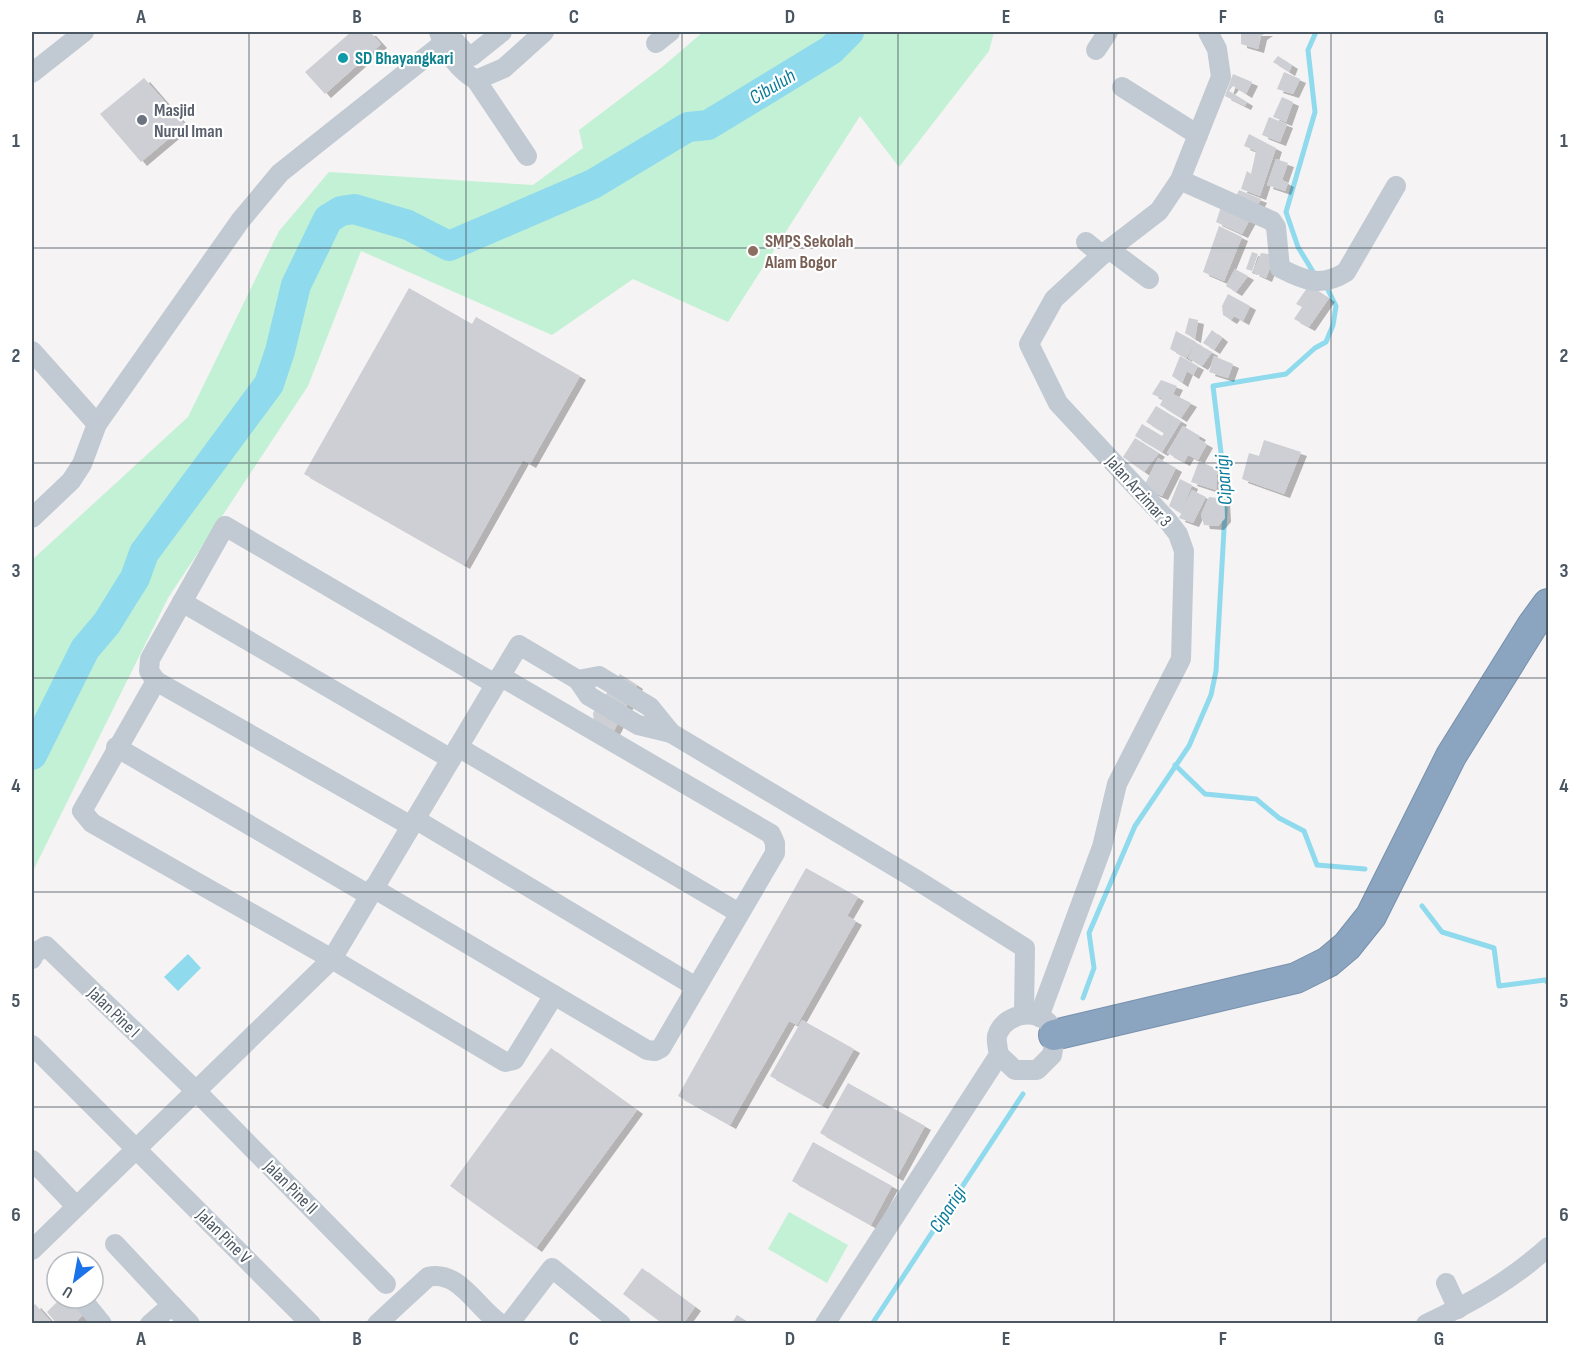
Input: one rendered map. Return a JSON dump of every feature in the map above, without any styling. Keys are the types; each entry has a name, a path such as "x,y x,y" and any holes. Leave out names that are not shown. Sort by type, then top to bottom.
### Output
{"highway":[{"path":"1039,1022 1296,978 1328,962 1347,946 1371,916 1451,756 1548,604"}],"street":[{"path":"32,73 84,32"},
{"path":"444,36 467,55 472,56 502,32"},
{"path":"476,80 504,68 544,32"},
{"path":"1096,50 1108,32"},
{"name":"Jalan Arzimar 3","path":"1039,1022 1102,847 1118,784 1181,659 1184,551 1178,534 1058,403 1029,344 1054,299 1106,253 1159,211 1180,180 1221,77 1217,49 1208,32"},
{"path":"444,36 463,72 476,80 527,156"},
{"path":"32,518 71,481 82,464 97,424 240,221 280,173 444,36"},
{"path":"1122,87 1198,135"},
{"path":"1180,180 1272,221 1276,226 1280,268 1307,282 1332,278 1346,272 1395,186"},
{"path":"1086,242 1149,279"},
{"path":"32,351 97,424"},
{"path":"116,747 554,995 646,1050 655,1051 661,1048 775,853 775,843 771,834 225,526 150,659 149,671 156,681 413,823 696,987"},
{"path":"182,602 739,914"},
{"path":"32,1250 75,1205 332,958 519,645 578,680 599,676 650,706 671,733 903,871 1025,948 1039,1022 1052,1055 1037,1070 1015,1070 999,1055"},
{"path":"156,681 84,804 82,811 92,823 332,958 505,1062 514,1060 554,995"},
{"name":"Jalan Pine I","path":"32,959 35,953 46,946 196,1091"},
{"path":"825,1323 999,1055 997,1036 1007,1020 1039,1022"},
{"name":"Jalan Pine V","path":"32,1045 311,1323"},
{"name":"Jalan Pine II","path":"196,1091 386,1284"},
{"path":"32,1160 75,1205"},
{"path":"115,1244 190,1323"},
{"path":"1426,1323 1458,1309 1512,1278 1547,1254"},
{"path":"509,1323 552,1268 621,1323"},
{"path":"377,1323 428,1278 438,1275 447,1276 501,1323"},
{"path":"1446,1283 1458,1309"},
{"path":"150,1323 172,1305"},
{"path":"91,1310 102,1323"}],"green space":[{"path":"703,32 994,32 989,51 899,167 860,116 728,322 633,279 552,335 361,251 308,386 168,598 32,873 32,560 188,417 279,231 329,172 533,185 583,148 579,130 661,68"},
{"path":"789,1212 848,1245 827,1283 768,1249"}],"water":[{"path":"188,954 201,968 178,991 164,977"}],"building":[{"name":"SD Bhayangkari","path":"351,32 370,32 381,44 325,94 305,72"},
{"path":"1241,32 1267,32 1261,36 1258,49 1241,44"},
{"path":"1278,56 1292,65 1289,72 1273,62"},
{"path":"1284,72 1300,79 1293,94 1277,89"},
{"path":"1233,74 1252,82 1246,94 1233,86 1229,91 1247,102 1245,106 1225,96"},
{"name":"Masjid Nurul Iman","path":"144,78 185,125 141,162 100,114"},
{"path":"1282,97 1293,102 1286,122 1273,117"},
{"path":"1269,117 1287,124 1280,142 1262,135"},
{"path":"1249,134 1276,148 1260,196 1241,189 1247,171 1251,174 1256,151 1244,146"},
{"path":"1276,159 1288,163 1282,180 1288,183 1285,191 1267,185"},
{"path":"1239,190 1261,199 1255,210 1234,201"},
{"path":"1223,201 1253,214 1242,234 1216,222"},
{"path":"1219,226 1242,237 1224,281 1203,272"},
{"path":"1252,252 1258,254 1252,271 1246,269"},
{"path":"1261,253 1275,255 1266,278 1253,272"},
{"path":"1235,269 1248,276 1236,292 1226,286"},
{"path":"1309,285 1329,298 1309,327 1294,319 1302,307 1296,304"},
{"path":"409,288 472,324 476,317 580,376 530,464 523,460 464,565 304,474"},
{"path":"1228,294 1250,306 1243,321 1234,316 1231,320 1223,315 1222,306"},
{"path":"1189,318 1198,320 1195,339 1185,333"},
{"path":"1212,330 1222,338 1214,350 1203,343"},
{"path":"1176,331 1196,342 1186,358 1170,349"},
{"path":"1196,343 1212,352 1202,366 1188,358"},
{"path":"1180,356 1198,366 1193,375 1187,371 1182,383 1172,376"},
{"path":"1214,356 1233,364 1228,378 1209,372"},
{"path":"1161,380 1177,386 1173,394 1191,403 1181,418 1160,405 1163,399 1152,394"},
{"path":"1156,406 1181,421 1162,452 1135,436 1142,424 1162,436 1164,433 1146,422"},
{"path":"1183,426 1200,436 1198,439 1207,444 1198,460 1188,455 1184,462 1167,453"},
{"path":"1135,438 1159,453 1144,472 1123,457"},
{"path":"1264,440 1301,452 1284,494 1242,479 1249,453 1259,456"},
{"path":"1158,458 1176,468 1162,496 1143,488"},
{"path":"1199,461 1217,469 1216,490 1191,482"},
{"path":"1180,479 1192,485 1181,513 1169,506"},
{"path":"1192,490 1206,497 1193,523 1179,518"},
{"path":"1209,497 1224,499 1225,518 1218,526 1204,525 1201,515"},
{"path":"620,674 637,685 613,733 594,723 593,713"},
{"path":"806,868 858,897 847,916 856,921 797,1025 789,1021 730,1125 678,1096"},
{"path":"802,1020 854,1049 822,1105 770,1076"},
{"path":"551,1048 637,1110 536,1248 450,1186"},
{"path":"848,1083 925,1126 897,1177 820,1133"},
{"path":"813,1142 892,1186 871,1225 792,1181"},
{"path":"642,1268 695,1307 683,1324 663,1324 623,1294"},
{"path":"35,1304 53,1324 32,1324 32,1308"},
{"path":"49,1310 82,1310 85,1313 74,1324 57,1324 47,1312"},
{"path":"737,1315 751,1324 731,1324"}],"waterway":[{"name":"Cibuluh","path":"32,755 85,649 107,623 135,578 144,553 269,384 280,351 296,285 328,219 341,211 354,209 408,225 449,246 593,184 688,127 708,125 831,50 849,32"},
{"name":"Ciparigi","path":"1315,275 1298,247 1286,212 1315,112 1308,50 1316,32"},
{"name":"Ciparigi","path":"1083,998 1094,968 1089,933 1135,826 1189,746 1211,695 1216,671 1226,494 1213,386 1286,374 1315,348 1326,342 1333,325 1336,306 1326,286"},
{"path":"1175,765 1205,794 1256,799 1279,818 1304,831 1317,865 1365,869"},
{"path":"1422,906 1442,932 1494,948 1499,986 1545,980 1548,983"},
{"name":"Ciparigi","path":"872,1324 1023,1094"}],"place":[{"name":"SD Bhayangkari","path":"343,58"},
{"name":"Masjid Nurul Iman","path":"142,120"},
{"name":"SMPS Sekolah Alam Bogor","path":"753,251"}]}
